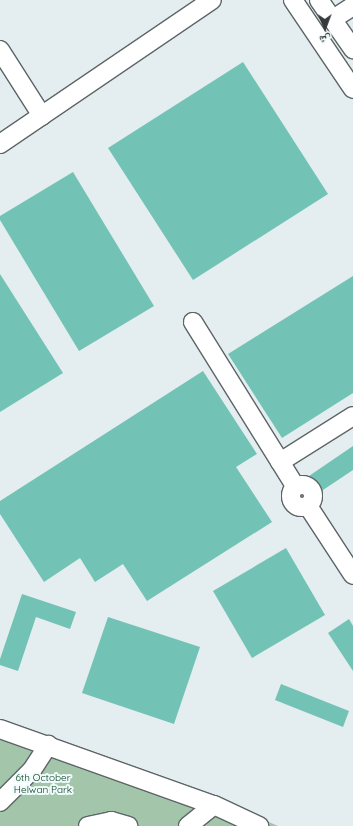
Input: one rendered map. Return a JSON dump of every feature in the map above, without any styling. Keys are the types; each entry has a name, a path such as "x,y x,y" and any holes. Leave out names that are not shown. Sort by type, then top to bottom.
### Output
{"lane":[{"path":"0,144 212,0"},
{"path":"293,0 323,48 353,89"},
{"path":"319,0 348,42 323,48"},
{"path":"333,19 353,6"},
{"path":"0,50 42,116"},
{"path":"193,322 295,486 290,495 294,504 298,507 308,506 353,574"},
{"path":"280,462 353,416"},
{"path":"0,729 214,805 259,826"},
{"path":"0,802 32,770 48,745"},
{"path":"188,826 214,805"},
{"path":"88,826 111,821 128,826"}],"green space":[{"name":"6th October Helwan Park","path":"0,722 214,798 278,826 0,826"}],"building":[{"path":"243,62 328,194 193,280 108,148"},
{"path":"73,172 154,306 79,351 0,220 0,216"},
{"path":"0,274 63,373 0,412"},
{"path":"353,276 353,393 282,438 228,354"},
{"path":"203,371 257,454 236,467 272,522 147,601 123,564 95,582 80,558 44,582 0,514 0,501"},
{"path":"353,446 353,470 320,492 309,476"},
{"path":"286,548 325,615 252,658 213,591"},
{"path":"22,594 76,612 70,629 36,617 18,671 0,665 0,659"},
{"path":"108,617 200,647 174,724 82,693"},
{"path":"349,619 353,626 353,671 328,633"},
{"path":"281,684 349,711 343,727 275,700"}]}
